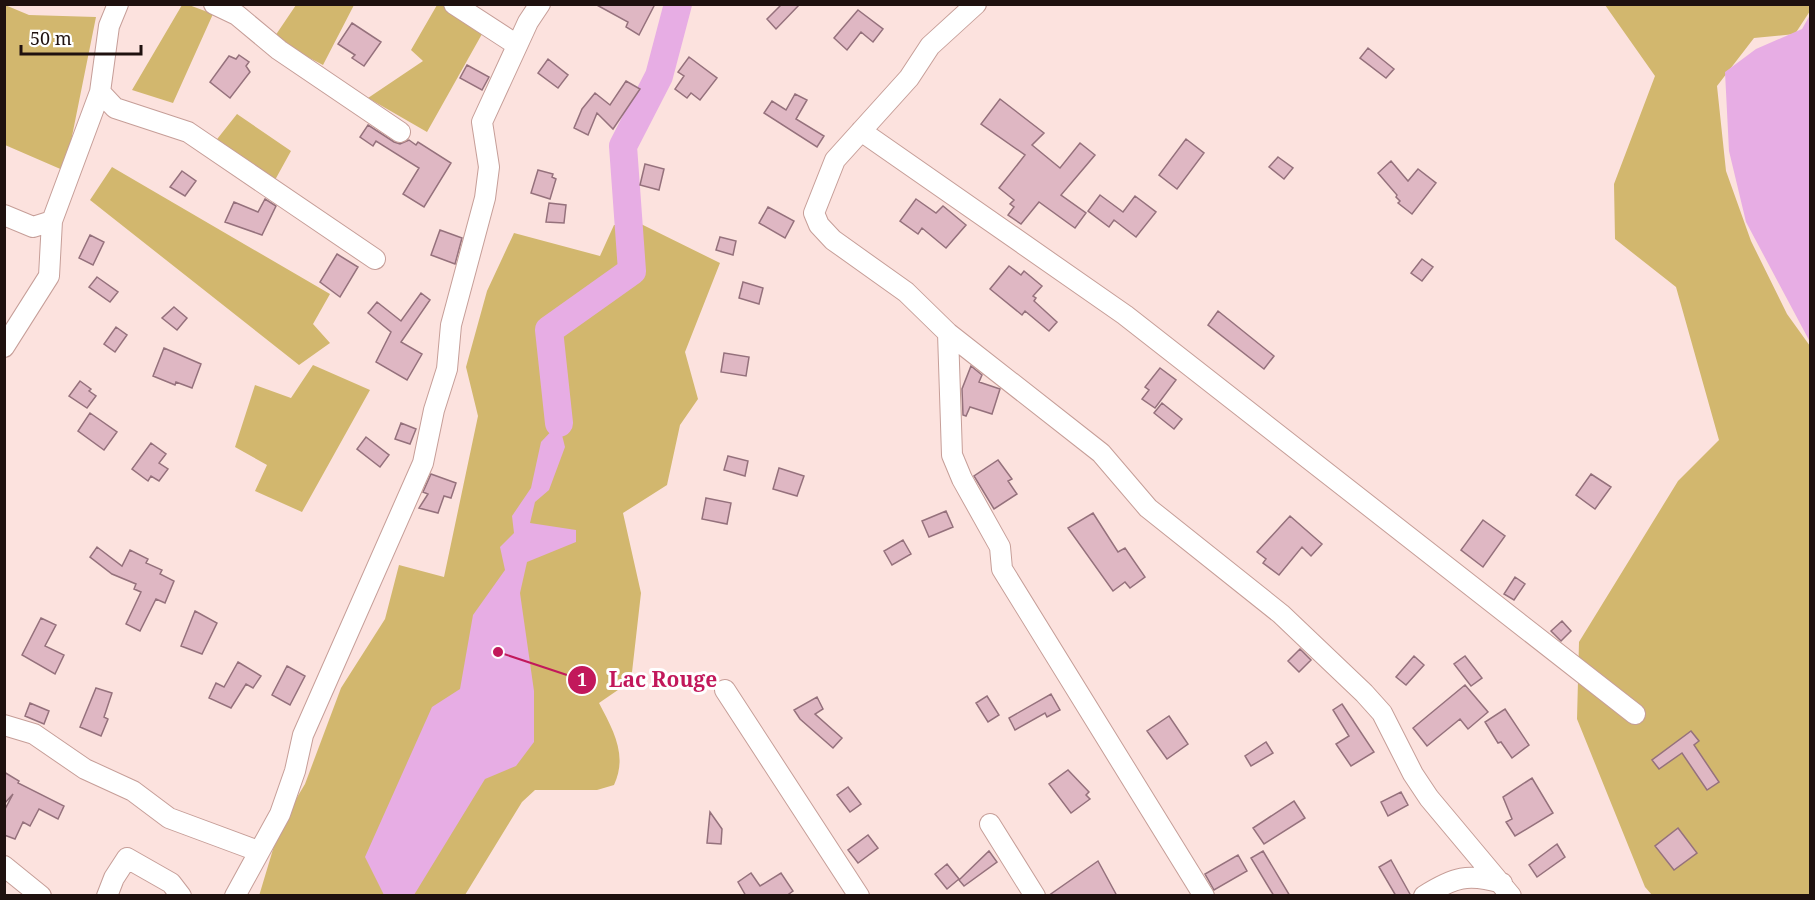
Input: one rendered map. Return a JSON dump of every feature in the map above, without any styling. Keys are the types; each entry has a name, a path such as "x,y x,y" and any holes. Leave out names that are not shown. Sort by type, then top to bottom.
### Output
{"street":[{"path":"4,347 49,276 52,221 100,92 109,26 118,4"},
{"path":"214,4 237,15 279,50 400,132"},
{"path":"454,4 517,45"},
{"path":"235,896 280,814 295,771 303,735 423,463 434,410 447,369 451,325 485,198 489,167 482,122 528,22 540,4"},
{"path":"976,4 930,46 909,78 835,160 814,213 819,225 833,240 906,292 948,333 1101,453 1148,508 1281,614 1364,693 1382,713 1413,774 1429,798 1506,889"},
{"path":"100,92 115,108 188,132 375,259"},
{"path":"861,130 1125,315 1635,714"},
{"path":"4,215 33,227 52,221"},
{"path":"948,333 952,455 962,479 1000,547 1002,569 1204,896"},
{"path":"725,690 859,896"},
{"path":"4,726 34,734 85,770 133,791 169,818 258,851"},
{"path":"990,824 1035,896"},
{"path":"107,896 114,878 127,858 171,883 181,896"},
{"path":"4,866 41,896"},
{"path":"1424,896 1446,882 1464,877 1480,877 1506,889"}],"shaded area":[{"path":"5,5 29,15 96,17 65,171 5,145"},
{"path":"182,5 189,5 213,14 173,103 132,90"},
{"path":"296,5 354,5 323,65 273,39"},
{"path":"437,5 445,5 482,34 427,132 368,98 423,61 411,50"},
{"path":"1605,5 1810,5 1810,11 1795,34 1754,38 1717,86 1726,171 1751,241 1787,314 1810,346 1810,895 1652,895 1645,887 1577,719 1579,642 1678,481 1719,440 1676,287 1615,239 1614,184 1655,76"},
{"path":"1810,15 1810,342 1746,222 1729,151 1725,72 1756,49 1802,29"},
{"path":"237,114 291,151 275,180 214,143"},
{"path":"112,167 330,294 313,324 330,343 299,365 90,200"},
{"path":"641,224 720,263 685,352 698,399 680,425 667,485 623,513 641,593 631,681 599,703 614,733 619,753 620,763 614,785 597,790 535,790 522,802 465,895 259,896 280,826 305,784 341,688 385,619 399,565 444,577 478,416 466,367 487,291 514,233 600,256 614,225"},
{"path":"313,365 370,390 302,512 255,491 267,465 235,447 255,385 291,398"},
{"path":"559,423 565,447 549,490 535,502 530,523 576,530 576,542 527,562 520,593 534,691 534,742 516,766 485,779 414,895 384,895 365,857 432,707 460,689 473,615 505,570 500,547 514,533 512,516 531,488 541,442"}],"building":[{"path":"595,4 655,4 639,35 626,27 628,22"},
{"path":"782,4 800,4 776,29 767,19"},
{"path":"858,10 883,29 873,42 861,32 847,50 834,38"},
{"path":"352,23 381,42 364,66 352,58 355,55 338,44"},
{"path":"1368,48 1394,69 1386,78 1360,58"},
{"path":"239,55 249,62 246,66 250,72 230,98 210,82 229,56 236,59"},
{"path":"689,57 717,78 700,100 691,93 687,98 675,89 684,76 678,72"},
{"path":"548,59 568,75 558,88 538,73"},
{"path":"467,65 489,77 482,90 460,78"},
{"path":"626,81 640,89 613,129 597,113 588,135 574,128 582,109 595,93 610,105"},
{"path":"795,94 807,100 796,119 824,136 817,147 764,113 772,101 786,110"},
{"path":"1000,99 1044,133 1032,145 1060,168 1080,143 1095,155 1061,195 1086,213 1075,228 1039,202 1021,224 1008,215 1014,207 1010,204 1014,200 999,188 1025,155 981,124"},
{"path":"368,125 394,142 400,144 409,140 416,145 418,142 451,163 424,207 403,194 419,168 376,141 373,146 360,137"},
{"path":"1186,139 1204,153 1177,189 1159,175"},
{"path":"1278,157 1293,168 1284,179 1269,167"},
{"path":"1391,161 1408,181 1418,169 1436,183 1412,214 1398,203 1400,201 1397,195 1378,173"},
{"path":"645,164 664,169 659,190 640,185"},
{"path":"538,170 553,174 552,177 556,179 550,199 531,193"},
{"path":"182,171 196,181 185,196 170,187"},
{"path":"1100,195 1123,212 1135,196 1156,212 1136,237 1114,220 1109,227 1088,211"},
{"path":"265,199 276,206 262,235 225,222 234,202 258,212"},
{"path":"916,199 936,213 943,206 966,225 946,248 922,228 918,234 900,221"},
{"path":"549,203 566,205 564,223 546,222"},
{"path":"768,207 794,221 785,238 759,223"},
{"path":"440,230 462,238 455,264 431,255"},
{"path":"90,235 104,242 93,265 79,258"},
{"path":"720,237 736,241 733,255 716,250"},
{"path":"337,254 358,267 340,297 320,282"},
{"path":"1422,259 1433,267 1422,281 1411,273"},
{"path":"1009,266 1021,275 1024,271 1042,286 1033,296 1036,298 1034,301 1057,322 1049,331 1025,311 1022,315 990,289"},
{"path":"97,277 118,292 110,302 89,287"},
{"path":"743,282 763,288 759,304 739,298"},
{"path":"421,293 430,300 401,342 422,354 407,380 376,362 391,332 368,313 377,302 401,321"},
{"path":"174,307 187,318 177,330 162,318"},
{"path":"1218,311 1274,356 1264,369 1208,325"},
{"path":"116,327 127,335 115,352 104,344"},
{"path":"164,348 201,364 192,388 176,382 175,385 153,376"},
{"path":"724,353 749,357 746,376 721,372"},
{"path":"971,366 982,375 979,382 1000,389 992,414 970,407 966,416 963,415 962,389"},
{"path":"1160,368 1176,380 1155,408 1142,399 1149,390 1145,387"},
{"path":"80,381 96,396 87,408 69,396"},
{"path":"1162,403 1182,419 1174,429 1154,413"},
{"path":"90,413 117,432 104,450 78,431"},
{"path":"401,423 416,429 410,444 395,439"},
{"path":"366,437 389,455 380,467 357,449"},
{"path":"151,443 166,454 159,463 168,469 159,481 151,476 148,481 132,469"},
{"path":"728,456 748,461 745,476 724,470"},
{"path":"998,460 1012,479 1008,481 1017,494 994,509 974,476"},
{"path":"779,468 804,476 797,496 773,489"},
{"path":"431,474 456,483 451,498 444,496 438,513 419,508 428,494 423,492"},
{"path":"1591,474 1611,487 1595,509 1576,495"},
{"path":"706,498 731,503 727,524 702,519"},
{"path":"946,511 953,527 929,537 922,521"},
{"path":"1093,513 1118,552 1125,548 1145,577 1130,588 1125,582 1113,591 1068,528"},
{"path":"1290,516 1322,544 1311,556 1302,547 1279,575 1263,563 1266,559 1257,552"},
{"path":"1483,520 1505,536 1483,567 1461,550"},
{"path":"903,540 911,554 892,565 884,551"},
{"path":"97,547 122,566 130,550 148,559 146,563 162,570 160,574 174,581 165,603 156,599 140,631 126,624 141,592 134,589 136,584 112,574 90,557"},
{"path":"1515,577 1525,584 1514,600 1504,594"},
{"path":"195,611 217,623 202,654 181,646"},
{"path":"41,618 56,625 45,646 64,655 55,674 22,655"},
{"path":"1562,621 1571,631 1561,641 1551,631"},
{"path":"1300,649 1311,660 1299,672 1288,661"},
{"path":"1414,656 1424,665 1406,685 1396,677"},
{"path":"1465,656 1482,678 1471,686 1454,664"},
{"path":"238,662 261,676 253,688 246,684 231,708 209,698 216,683 224,687"},
{"path":"287,666 305,676 290,705 272,695"},
{"path":"1465,685 1488,712 1468,729 1460,719 1427,746 1413,728"},
{"path":"96,688 112,693 104,717 108,719 101,736 80,727"},
{"path":"1051,694 1060,710 1047,717 1045,713 1015,730 1009,718"},
{"path":"987,696 999,715 988,722 976,703"},
{"path":"817,697 823,709 815,714 842,738 833,748 800,719 794,710"},
{"path":"30,703 49,711 44,724 25,716"},
{"path":"1342,704 1374,752 1351,766 1336,744 1349,736 1333,710"},
{"path":"1505,709 1529,745 1512,758 1501,742 1498,743 1485,722"},
{"path":"1169,716 1188,744 1167,759 1147,731"},
{"path":"1691,731 1699,741 1694,745 1719,782 1707,790 1682,753 1659,769 1652,760"},
{"path":"1266,742 1273,753 1251,766 1245,756"},
{"path":"1068,770 1089,792 1086,795 1090,799 1071,813 1049,784"},
{"path":"4,772 19,781 18,783 64,806 58,819 39,809 30,826 23,822 15,839 4,835 4,811 13,794 4,804"},
{"path":"1532,778 1553,813 1515,836 1506,822 1512,819 1503,797"},
{"path":"848,787 861,804 850,812 837,795"},
{"path":"1401,792 1408,805 1388,816 1381,802"},
{"path":"1294,801 1305,818 1264,844 1253,828"},
{"path":"710,812 722,829 721,844 707,843"},
{"path":"1678,828 1697,853 1674,870 1655,846"},
{"path":"868,835 878,848 858,863 848,850"},
{"path":"1557,844 1565,857 1537,877 1529,865"},
{"path":"989,851 997,862 964,886 959,880"},
{"path":"1263,851 1290,896 1274,896 1251,858"},
{"path":"1238,855 1247,871 1214,890 1205,874"},
{"path":"1391,860 1411,896 1396,896 1379,867"},
{"path":"1098,861 1117,896 1048,896"},
{"path":"947,864 959,879 947,889 935,874"},
{"path":"751,873 760,886 781,873 793,891 786,896 746,896 738,882"}],"waterway":[{"path":"559,423 549,330 632,271 623,146 659,76 678,4"}],"place":[{"name":"Lac Rouge","path":"498,652"}]}
